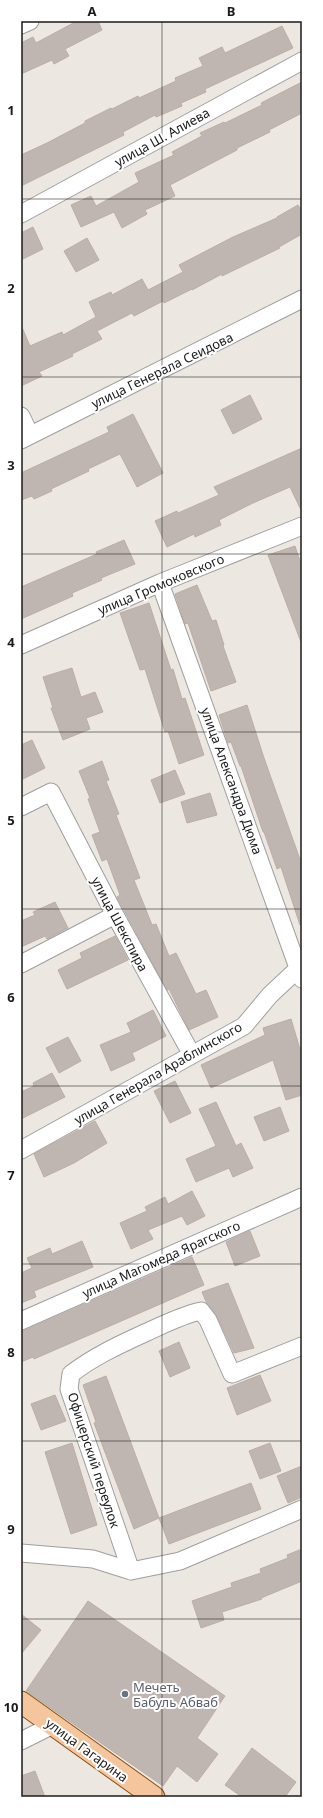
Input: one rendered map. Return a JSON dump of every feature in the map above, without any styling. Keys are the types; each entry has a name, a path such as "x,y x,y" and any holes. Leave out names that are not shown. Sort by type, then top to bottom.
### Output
{"main road":[{"name":"улица Гагарина","path":"21,1702 148,1795"}],"street":[{"path":"21,25 30,21"},
{"name":"улица Ш. Алиева","path":"21,214 302,61"},
{"name":"улица Генерала Сеидова","path":"25,437 302,299"},
{"path":"21,416 25,437"},
{"name":"улица Громоковского","path":"21,645 160,583 301,530"},
{"name":"улица Александра Дюма","path":"160,583 301,971"},
{"name":"улица Шекспира","path":"21,807 51,792 115,915 192,1054"},
{"path":"21,964 115,915"},
{"name":"улица Генерала Араблинского","path":"21,1150 244,1026 270,995 301,971"},
{"name":"улица Магомеда Ярагского","path":"21,1321 302,1197"},
{"name":"Офицерский переулок","path":"132,1571 69,1389 71,1374 85,1363 130,1340 187,1314 201,1311 208,1320 232,1374 302,1346"},
{"path":"21,1553 93,1559 132,1571 180,1561 302,1509"},
{"path":"21,1742 53,1725"}],"building":[{"path":"77,21 98,21 102,30 65,49 69,56 54,64 52,60 21,74 21,43 33,37 36,43"},
{"path":"282,26 293,48 205,89 206,92 181,103 182,106 156,117 155,115 123,132 124,135 21,186 21,155 47,143 111,108 112,109 138,96 139,98 176,81 175,78 203,66 199,58 222,47 225,53"},
{"path":"302,82 302,113 269,130 270,132 237,148 237,150 170,185 175,196 145,210 147,214 122,228 114,212 81,227 71,205 91,196 96,206 139,182 135,173 174,155 172,152 202,136 200,133 262,105 261,103"},
{"path":"298,205 302,212 302,234 279,247 280,248 222,276 222,274 192,290 164,303 163,301 134,316 132,313 97,331 102,339 72,354 73,356 39,372 42,376 21,386 21,325 30,346 62,332 63,335 96,317 89,302 111,292 112,295 142,279 148,290 183,272 179,265 233,237 277,218"},
{"path":"33,227 43,249 21,260 21,233"},
{"path":"87,238 99,260 76,272 64,251"},
{"path":"250,395 262,419 233,434 221,410"},
{"path":"133,414 163,473 137,487 120,454 51,489 52,491 34,499 32,496 21,500 21,473 109,432 107,427"},
{"path":"302,448 302,512 290,487 219,520 221,525 195,537 194,534 167,547 155,521 177,511 178,513 219,495 214,487"},
{"path":"124,540 135,564 101,578 102,580 72,593 73,596 21,619 21,587 97,554 96,552"},
{"path":"295,546 302,567 302,642 268,555"},
{"path":"197,585 212,621 216,620 224,645 223,646 236,682 211,691 188,623 185,624 175,594"},
{"path":"149,603 171,670 173,669 182,699 185,698 204,755 179,764 168,731 165,732 145,669 140,670 120,613"},
{"path":"72,668 81,697 95,692 103,712 86,718 90,729 63,740 51,708 53,708 43,677"},
{"path":"247,705 302,865 302,925 300,925 281,867 277,869 241,766 231,742 228,743 219,715"},
{"path":"32,740 45,768 21,780 21,745"},
{"path":"102,761 109,780 106,781 119,814 116,815 140,878 134,880 152,925 156,924 169,956 176,953 196,994 206,990 218,1017 189,1030 169,989 167,990 117,897 120,895 107,859 102,861 92,835 100,832 88,799 90,798 79,771"},
{"path":"175,770 185,794 160,803 151,780"},
{"path":"210,793 217,815 187,823 181,802"},
{"path":"55,902 68,928 47,939 45,936 21,947 21,921 35,915 33,912"},
{"path":"115,936 128,960 67,989 58,970 82,958 80,953"},
{"path":"153,1010 166,1036 132,1053 135,1060 111,1071 100,1045 131,1032 127,1023"},
{"path":"291,1019 302,1056 302,1095 286,1100 273,1060 211,1088 201,1065 265,1035 263,1028"},
{"path":"68,1037 81,1061 59,1073 46,1048"},
{"path":"52,1073 65,1097 21,1119 21,1092 34,1086 33,1083"},
{"path":"175,1081 191,1113 170,1123 154,1091"},
{"path":"216,1102 236,1146 241,1143 253,1168 233,1177 229,1168 196,1182 186,1159 216,1146 199,1109"},
{"path":"280,1107 289,1131 264,1141 254,1117"},
{"path":"95,1121 107,1143 74,1163 44,1177 34,1154"},
{"path":"192,1191 205,1216 187,1225 182,1216 148,1230 153,1239 131,1249 120,1223 147,1211 145,1207 165,1197 168,1204"},
{"path":"250,1231 260,1256 235,1266 226,1242"},
{"path":"82,1241 93,1267 34,1291 36,1297 21,1303 21,1273 32,1268 27,1258 50,1248 52,1254"},
{"path":"192,1257 204,1285 34,1359 33,1357 21,1362 21,1332"},
{"path":"228,1283 254,1348 234,1353 217,1316 207,1304 202,1292"},
{"path":"179,1342 190,1368 170,1377 159,1351"},
{"path":"260,1375 271,1401 237,1415 227,1388"},
{"path":"106,1376 159,1518 134,1529 94,1423 96,1422 83,1385"},
{"path":"55,1395 66,1421 41,1430 31,1404"},
{"path":"72,1443 97,1525 71,1534 45,1452"},
{"path":"270,1443 281,1471 260,1479 249,1451"},
{"path":"302,1466 302,1497 288,1503 277,1476"},
{"path":"251,1483 261,1509 169,1544 159,1518"},
{"path":"302,1549 302,1581 261,1598 262,1599 222,1612 224,1620 201,1628 192,1601 232,1587 231,1583 261,1573 260,1569 288,1558 287,1555"},
{"name":"Мечеть Бабуль Абваб","path":"88,1601 225,1696 197,1738 218,1754 197,1782 177,1766 163,1786 26,1691"},
{"path":"21,1614 41,1630 21,1654"},
{"path":"252,1748 296,1782 285,1797 242,1797 225,1785"},
{"path":"35,1771 45,1797 21,1797 21,1776"}],"place":[{"name":"Мечеть Бабуль Абваб","path":"125,1694"}]}
